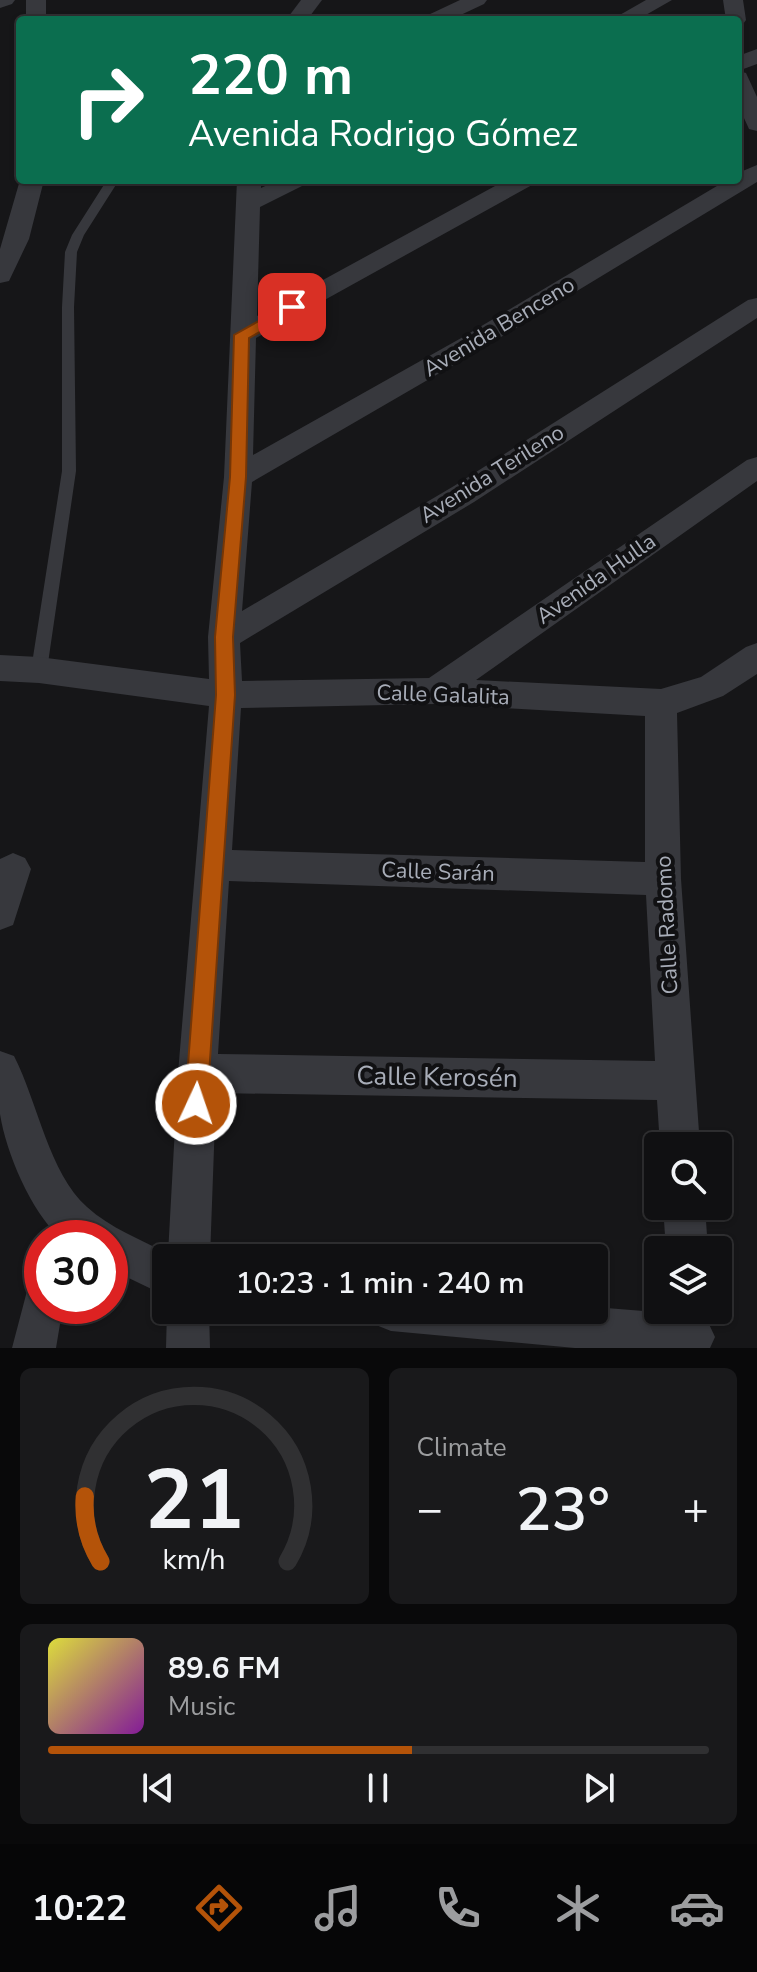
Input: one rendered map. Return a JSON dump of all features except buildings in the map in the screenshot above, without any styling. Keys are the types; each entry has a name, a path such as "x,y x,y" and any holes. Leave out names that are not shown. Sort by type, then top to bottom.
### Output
{"street":[{"path":"299,16 312,0"},
{"path":"442,16 477,0"},
{"path":"629,16 662,0"},
{"path":"742,88 757,124"},
{"path":"0,275 9,239 30,184"},
{"path":"190,1244 197,1073 226,695 224,637 238,477 250,191 279,184"},
{"path":"242,335 517,184"},
{"name":"Avenida Benceno","path":"238,477 472,343 737,184"},
{"name":"Avenida Terileno","path":"224,637 464,494 757,306"},
{"name":"Avenida Hulla","path":"435,691 757,467"},
{"name":"Calle Galalita","path":"0,668 39,670 226,695 435,691 661,703 713,689 757,656"},
{"name":"Calle Radomo","path":"661,703 663,879 679,1132"},
{"name":"Calle Sarán","path":"213,865 663,879"},
{"path":"0,913 13,869"},
{"path":"0,1070 8,1083 37,1171 66,1220"},
{"name":"Calle Kerosén","path":"197,1073 676,1081"},
{"path":"128,1255 152,1268"},
{"path":"34,1348 39,1324"},
{"path":"188,1324 188,1348"},
{"path":"583,1324 692,1332"}],"lane":[{"path":"39,670 69,471 68,307 71,252 78,235 110,184"}],"route":[{"path":"196,1104 226,695 224,637 238,477 242,335 292,307"}]}
